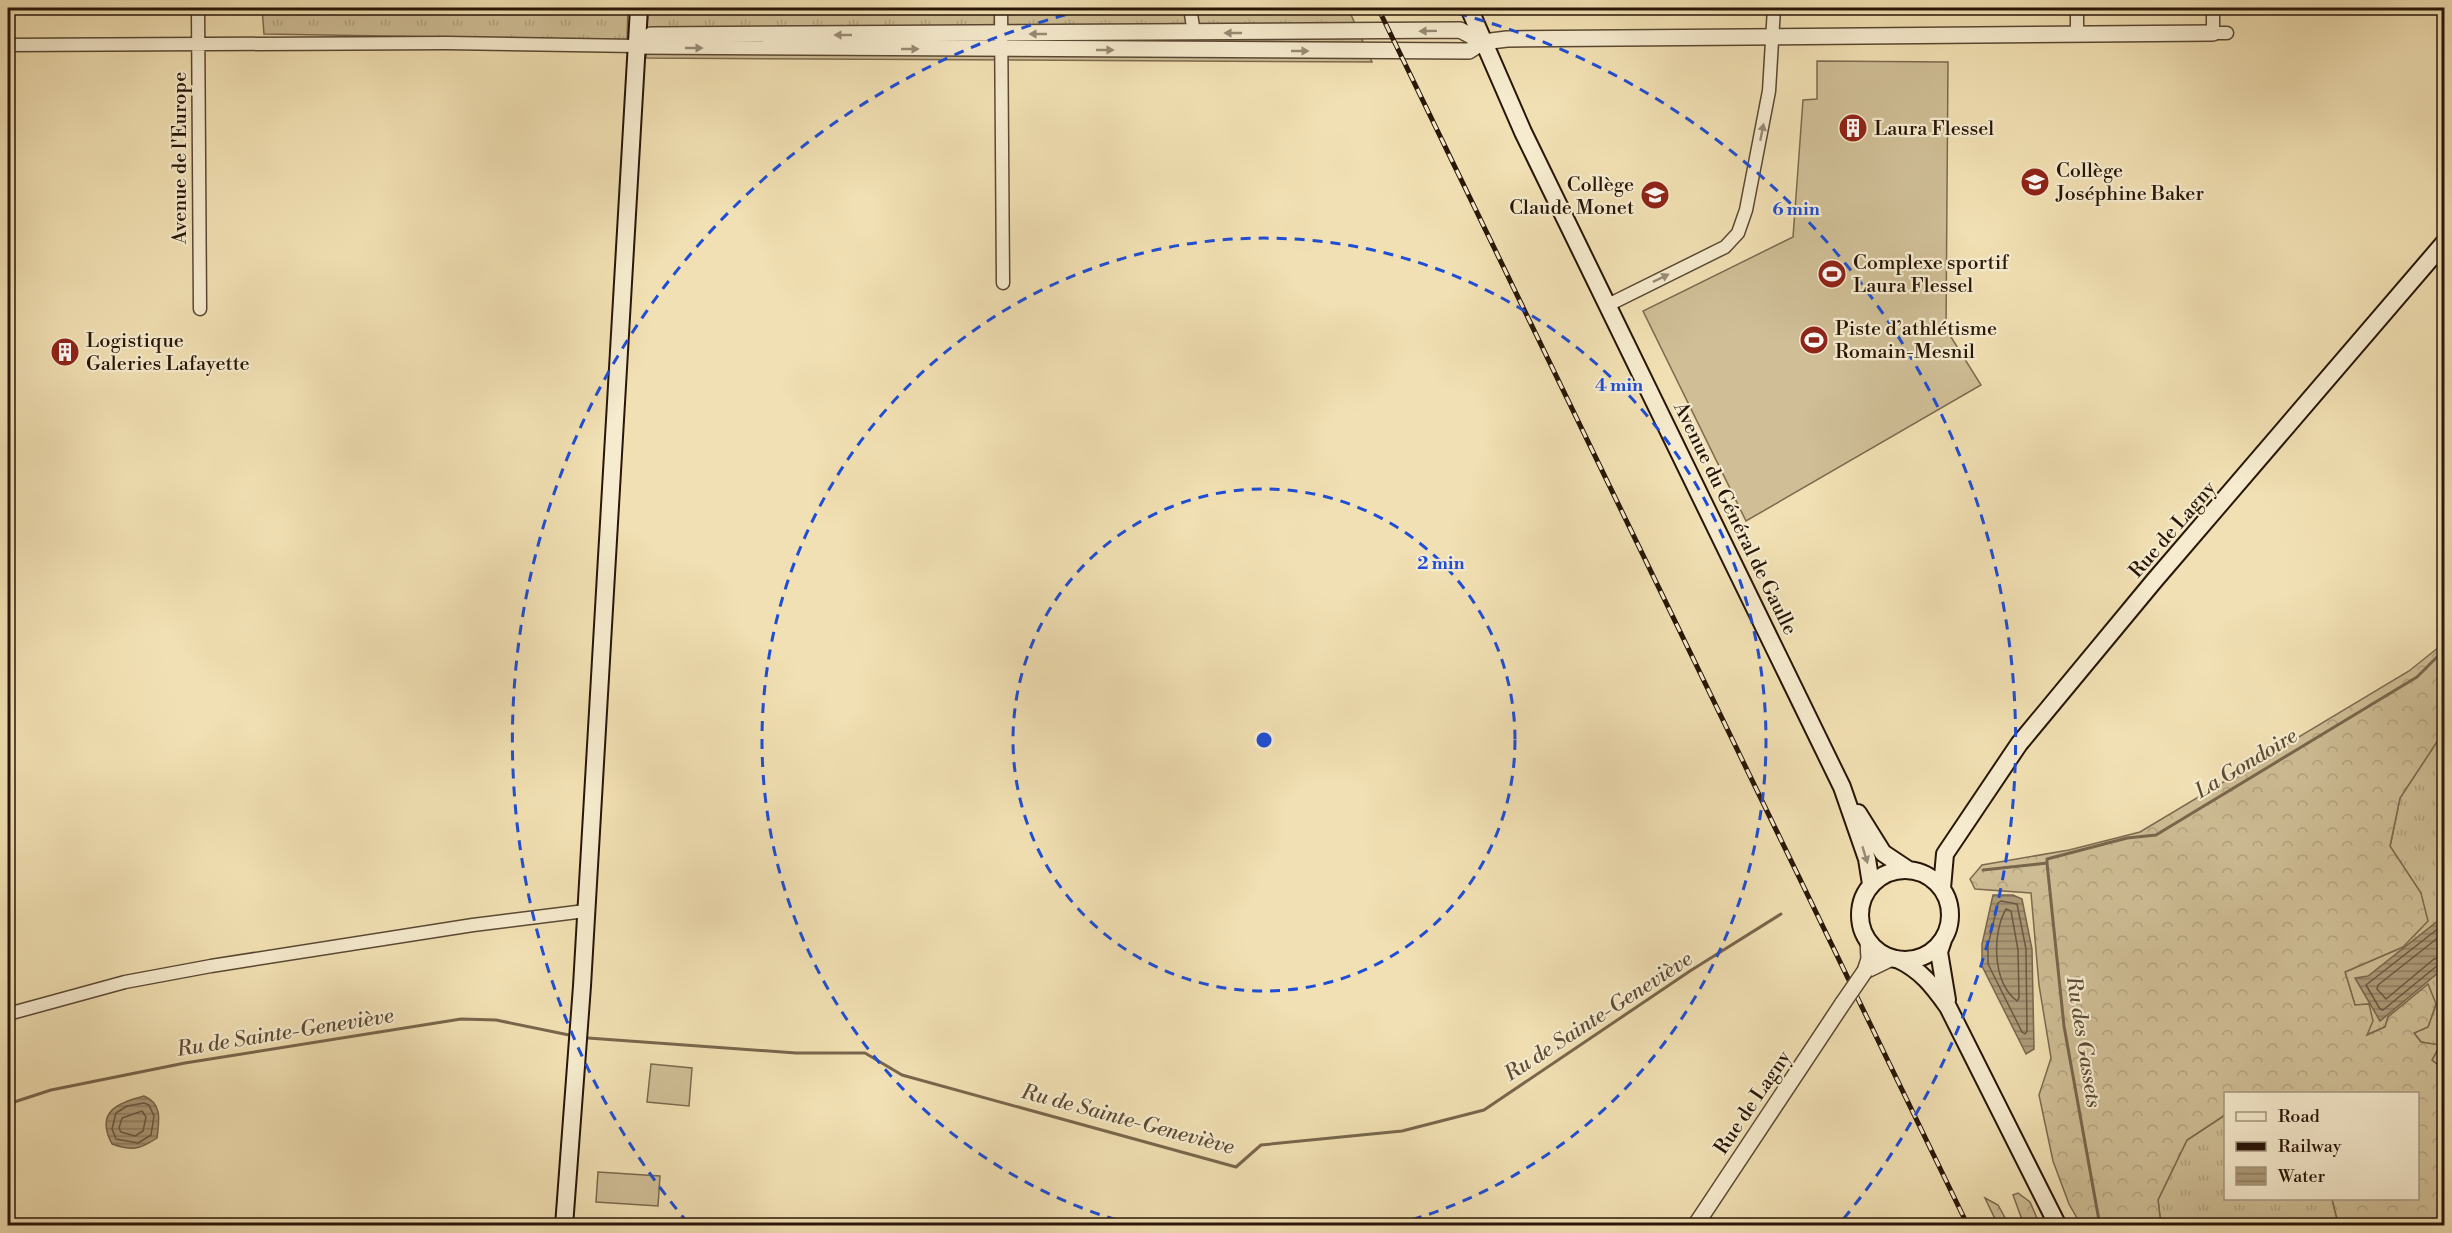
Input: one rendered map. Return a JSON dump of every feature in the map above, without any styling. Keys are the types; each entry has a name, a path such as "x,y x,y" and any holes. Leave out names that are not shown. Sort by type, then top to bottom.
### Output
{"main road":[{"path":"564,1226 639,8"},
{"name":"Avenue du Général de Gaulle","path":"1469,8 1523,132 1842,787 1883,853 1911,870"},
{"name":"Rue de Lagny","path":"1942,888 1945,854 2019,744 2154,581 2445,243"},
{"name":"Avenue du Général de Gaulle","path":"1842,787 1867,859 1871,884"},
{"name":"Rue de Lagny","path":"1911,870 1945,854"},
{"path":"1948,1007 1939,961 1939,952 1950,914 1948,900 1942,888 1925,874 1911,870 1887,873 1871,884 1863,897 1860,912 1862,927 1868,941 1879,952 1922,975 1948,1007 2058,1226"},
{"path":"1895,959 1923,956 1943,940"}],"street":[{"name":"Avenue de l'Europe","path":"198,8 200,309"},
{"path":"1001,8 1003,282"},
{"path":"1190,8 1194,33"},
{"path":"1608,305 1725,247 1738,233 1746,210 1768,101 1774,8"},
{"path":"2077,8 2077,33"},
{"path":"8,45 636,46 651,35 1469,51 1483,42 1507,39 2220,33 2212,8"},
{"path":"1002,42 1194,33 1460,30 1483,42"},
{"path":"8,1014 124,982 211,966 473,925 585,911"},
{"path":"1865,971 1869,959 1868,941"},
{"path":"1865,971 1895,959"},
{"name":"Rue de Lagny","path":"1695,1226 1865,971"}],"green space":[{"path":"262,8 628,8 627,40 264,34"},
{"path":"648,8 1348,8 1372,62 646,58"},
{"name":"Complexe sportif Laura Flessel","path":"1817,61 1948,62 1946,329 1981,385 1746,521 1643,311 1793,237 1803,100 1817,99"},
{"path":"2444,643 2444,731 2400,798 2390,846 2421,893 2428,921 2403,947 2345,972 2355,1005 2369,1004 2373,1021 2367,1035 2385,1027 2388,1017 2428,984 2436,1004 2428,1027 2414,1033 2421,1042 2440,1045 2432,1060 2444,1070 2444,1225 2346,1225 2337,1219 2332,1200 2419,1200 2419,1092 2224,1092 2224,1116 2187,1140 2158,1200 2161,1225 2081,1225 2069,1204 2053,1161 2039,1095 2051,1058 2039,985 2031,893 1975,889 1970,879 1982,865 2069,850 2140,832 2409,671"},
{"path":"2444,731 2444,1070 2432,1060 2440,1046 2421,1042 2414,1033 2428,1027 2436,1005 2428,985 2388,1017 2385,1027 2366,1035 2369,1004 2355,1005 2345,972 2403,947 2421,893 2390,847 2400,798"},
{"path":"651,1064 692,1068 689,1106 647,1102"},
{"path":"2224,1116 2224,1200 2332,1200 2337,1219 2346,1225 2161,1225 2158,1200 2187,1140"},
{"path":"598,1172 660,1176 658,1206 596,1202"},
{"path":"2018,1193 2030,1202 2040,1225 2024,1225 2013,1195"},
{"path":"1985,1198 1998,1205 2009,1225 1998,1225"}],"water":[{"path":"1993,895 2013,895 2022,899 2032,949 2034,1049 2026,1054 1982,966 1982,944"},
{"path":"2444,916 2444,968 2380,1021 2355,978 2368,976"},
{"path":"144,1096 150,1099 157,1108 159,1119 157,1138 135,1148 112,1144 106,1124 112,1111 125,1102"}],"waterway":[{"name":"La Gondoire","path":"2047,863 2047,859 2127,838 2156,835 2417,677 2444,650"},
{"name":"Ru des Gassets","path":"2047,863 2064,1026 2100,1226"},
{"name":"Ru de Sainte-Geneviève","path":"1983,870 2047,863"},
{"name":"Ru de Sainte-Geneviève","path":"588,1038 796,1053 865,1053 902,1075 1236,1167 1261,1145 1402,1131 1484,1110 1690,971 1781,914"},
{"name":"Ru de Sainte-Geneviève","path":"8,1104 51,1090 185,1063 461,1019 496,1020 569,1035"}],"railway":[{"path":"1378,8 1968,1226"}],"place":[{"name":"Laura Flessel","path":"1853,128"},
{"name":"Collège Joséphine Baker","path":"2035,182"},
{"name":"Collège Claude Monet","path":"1655,195"},
{"name":"Complexe sportif Laura Flessel","path":"1832,274"},
{"name":"Piste d’athlétisme Romain-Mesnil","path":"1814,340"},
{"name":"Logistique Galeries Lafayette","path":"65,352"}]}
